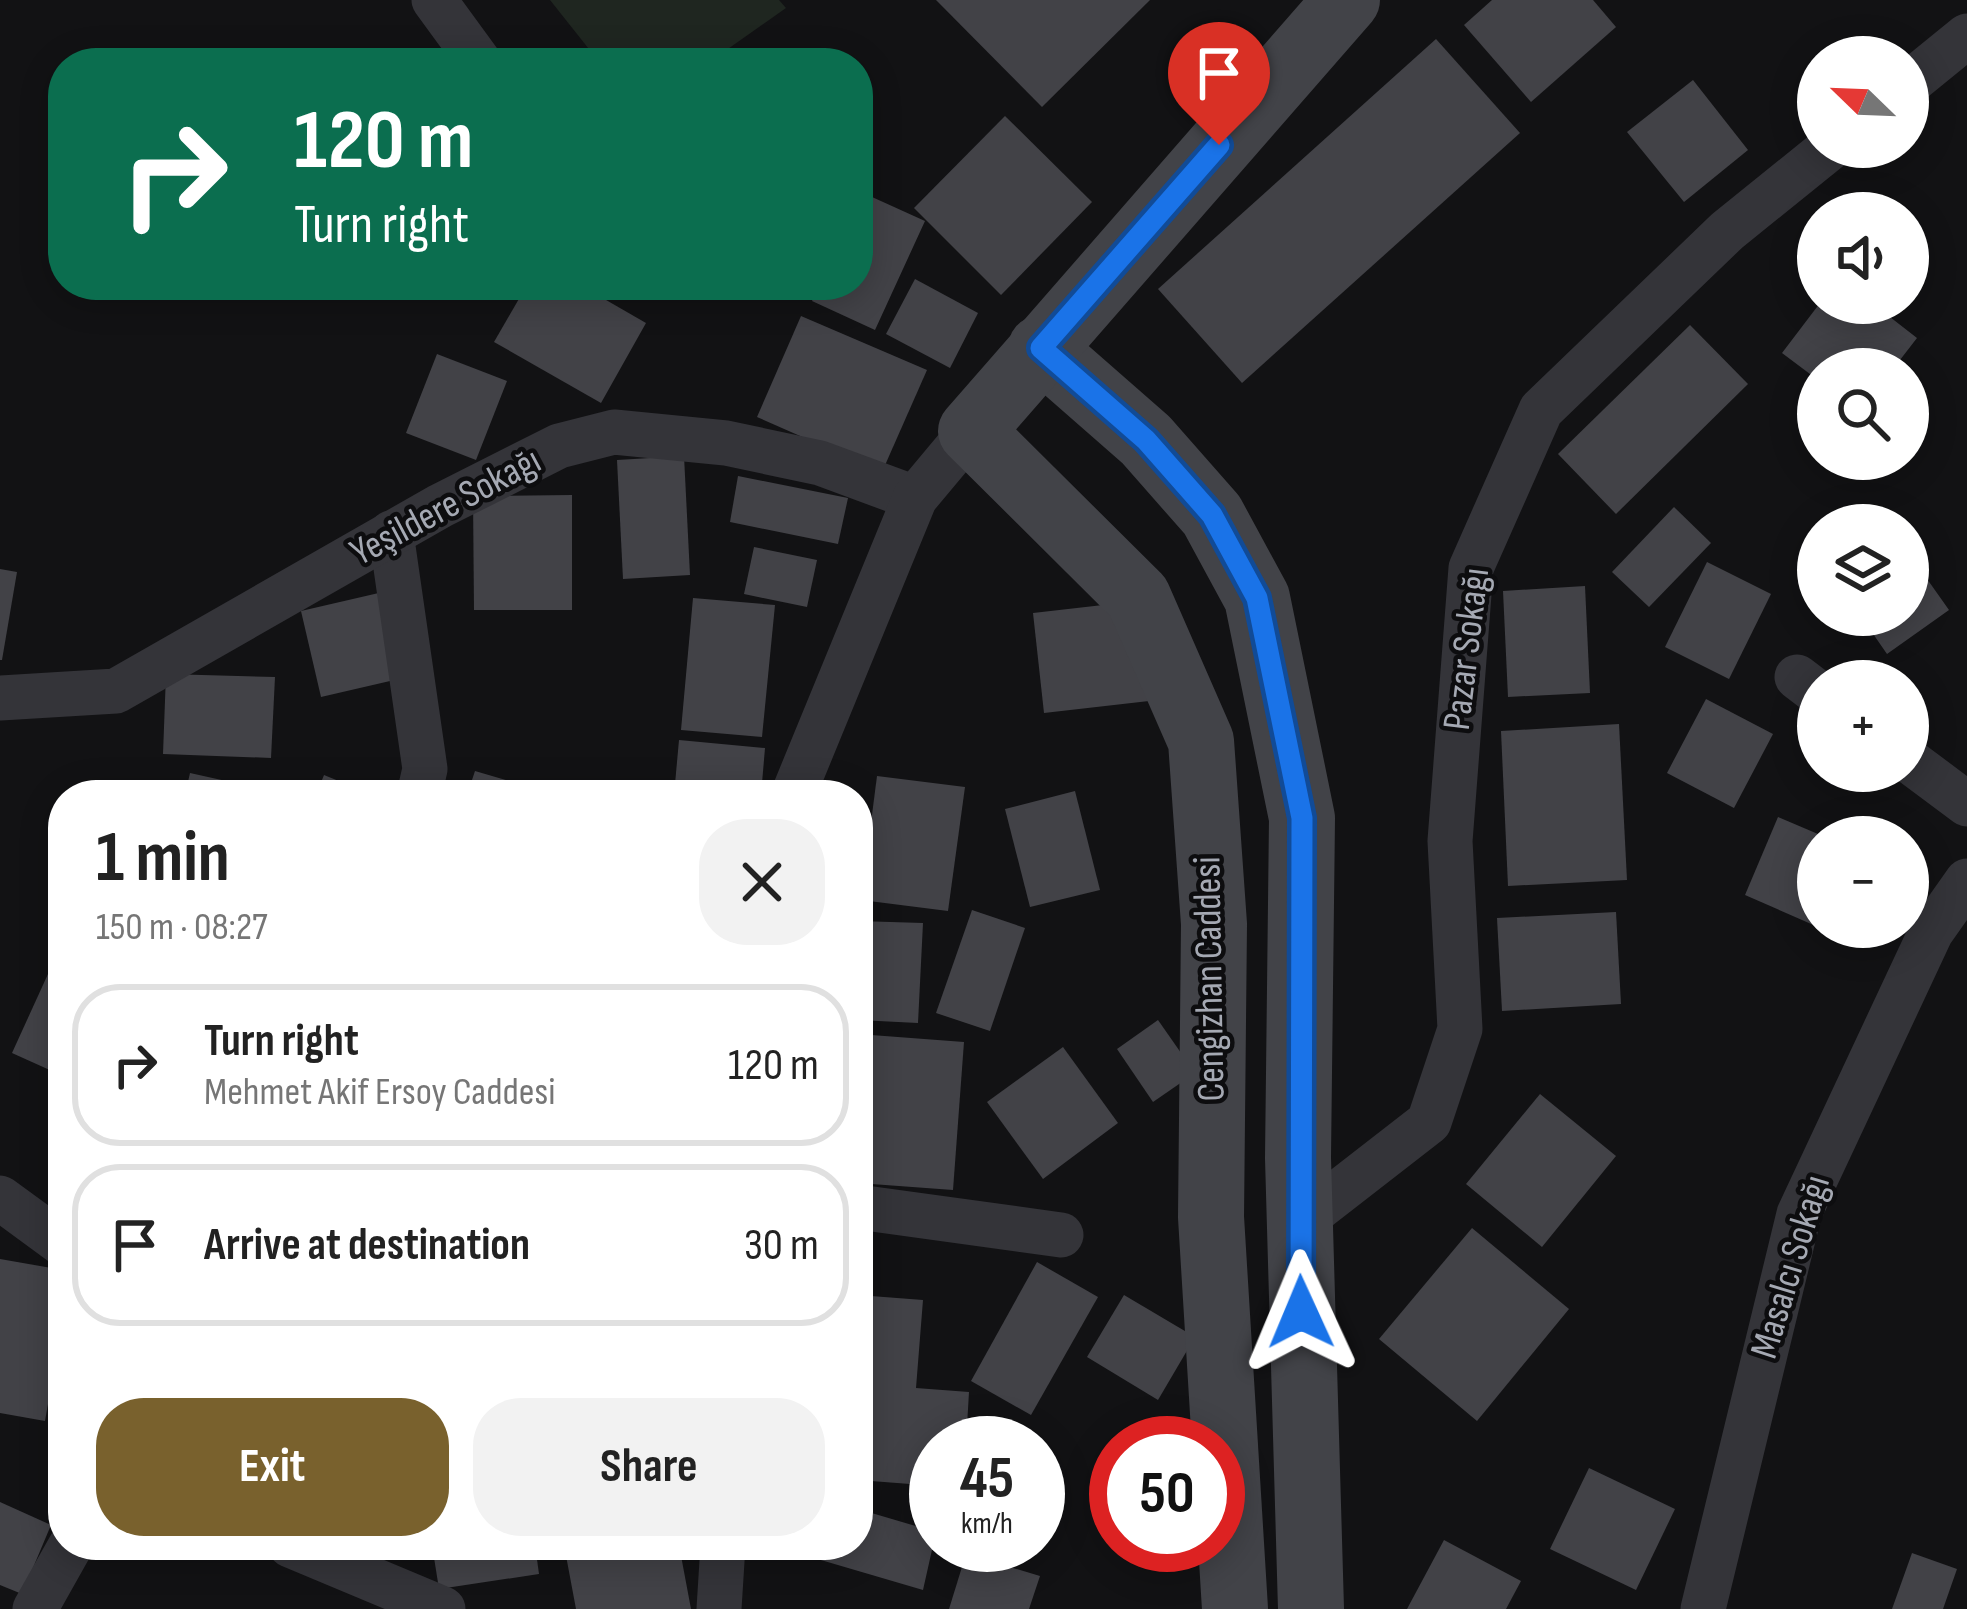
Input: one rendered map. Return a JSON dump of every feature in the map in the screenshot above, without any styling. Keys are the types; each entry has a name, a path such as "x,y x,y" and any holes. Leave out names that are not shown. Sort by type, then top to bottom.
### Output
{"main road":[{"path":"970,431 1325,14"},
{"path":"1041,348 1146,440 1212,515 1257,598 1302,818 1299,1222 1311,1609"},
{"name":"Cengizhan Caddesi","path":"970,431 1138,597 1201,741 1214,924 1211,1217 1234,1609"}],"street":[{"path":"434,0 469,48"},
{"path":"1929,67 1967,36"},
{"name":"Pazar Sokağı","path":"1299,1222 1430,1122 1460,1029 1450,842 1471,568 1541,410 1727,231 1805,168"},
{"path":"799,780 915,498 970,431"},
{"name":"Yeşildere Sokağı","path":"0,698 116,691 391,533 559,446 614,432 727,442 820,463 915,498"},
{"path":"391,533 425,769 422,780"},
{"path":"1929,776 1967,804"},
{"name":"Masalcı Sokağı","path":"1703,1609 1799,1214 1931,932 1967,881"},
{"path":"0,1198 48,1233"},
{"path":"873,1209 1061,1235"},
{"path":"35,1609 63,1560"},
{"path":"326,1560 443,1609"},
{"path":"719,1609 722,1560"}],"shaded area":[{"path":"550,0 779,0 786,8 729,48 588,48"}],"building":[{"path":"936,0 1150,0 1042,107"},
{"path":"1492,0 1593,0 1616,27 1531,102 1464,25"},
{"path":"1436,39 1520,133 1242,383 1158,289"},
{"path":"1693,80 1748,150 1684,202 1627,132"},
{"path":"1005,116 1092,202 1001,295 914,208"},
{"path":"873,197 925,221 875,330 812,301 873,300"},
{"path":"915,279 978,313 950,368 886,334"},
{"path":"518,300 606,300 646,323 601,403 494,342"},
{"path":"801,316 927,370 882,472 757,417"},
{"path":"1804,324 1899,324 1917,338 1909,348 1797,348 1797,364 1782,353"},
{"path":"1690,325 1748,384 1616,514 1558,454"},
{"path":"437,354 507,381 476,460 406,433"},
{"path":"684,456 690,575 623,579 617,460"},
{"path":"738,476 848,498 838,544 730,522"},
{"path":"572,495 572,610 474,610 473,496"},
{"path":"1674,507 1711,543 1649,607 1612,572"},
{"path":"754,547 817,560 807,607 744,594"},
{"path":"1707,562 1771,594 1729,679 1665,647"},
{"path":"0,569 17,572 2,660 0,660"},
{"path":"1929,582 1949,610 1929,624"},
{"path":"1585,586 1590,693 1508,697 1503,591"},
{"path":"383,592 403,678 321,697 301,611"},
{"path":"693,598 775,605 762,737 681,730"},
{"path":"1138,601 1149,701 1044,713 1033,613"},
{"path":"1875,636 1912,636 1887,654"},
{"path":"166,674 275,677 271,758 163,754"},
{"path":"1706,699 1773,734 1734,808 1667,773"},
{"path":"1619,724 1627,880 1508,886 1501,731"},
{"path":"679,740 765,748 762,780 675,780"},
{"path":"475,771 506,780 472,780"},
{"path":"190,773 222,780 188,780"},
{"path":"877,776 965,787 948,911 873,902"},
{"path":"1075,791 1100,890 1030,907 1005,809"},
{"path":"1778,817 1797,825 1797,918 1745,895"},
{"path":"972,910 1025,928 990,1031 936,1013"},
{"path":"1616,912 1621,1004 1502,1011 1497,918"},
{"path":"873,921 923,923 918,1023 873,1021"},
{"path":"48,974 48,1069 12,1053"},
{"path":"1158,1020 1195,1073 1153,1102 1117,1049"},
{"path":"873,1035 964,1042 953,1190 873,1184"},
{"path":"1063,1047 1118,1123 1043,1179 987,1102"},
{"path":"1540,1094 1616,1156 1542,1247 1466,1184"},
{"path":"1472,1228 1569,1309 1477,1421 1379,1339"},
{"path":"0,1259 48,1267 48,1404 45,1421 0,1413"},
{"path":"1037,1262 1098,1297 1031,1415 971,1381"},
{"path":"1124,1295 1195,1337 1158,1400 1087,1357"},
{"path":"873,1296 923,1300 916,1388 969,1392 968,1416 909,1416 909,1484 873,1481"},
{"path":"1589,1468 1675,1509 1636,1590 1550,1549"},
{"path":"0,1502 48,1524 48,1532 22,1594 0,1585"},
{"path":"873,1513 909,1524 909,1572 927,1572 923,1590 821,1560 873,1560"},
{"path":"1444,1540 1521,1581 1506,1609 1407,1609"},
{"path":"1912,1553 1957,1569 1943,1609 1892,1609"},
{"path":"434,1560 537,1560 539,1574 439,1589"},
{"path":"567,1560 682,1560 691,1609 576,1609"},
{"path":"960,1572 1040,1576 1029,1609 949,1609"}],"route":[{"path":"1219,145 1041,348 1146,440 1212,515 1257,598 1302,818 1301,1312"}]}
